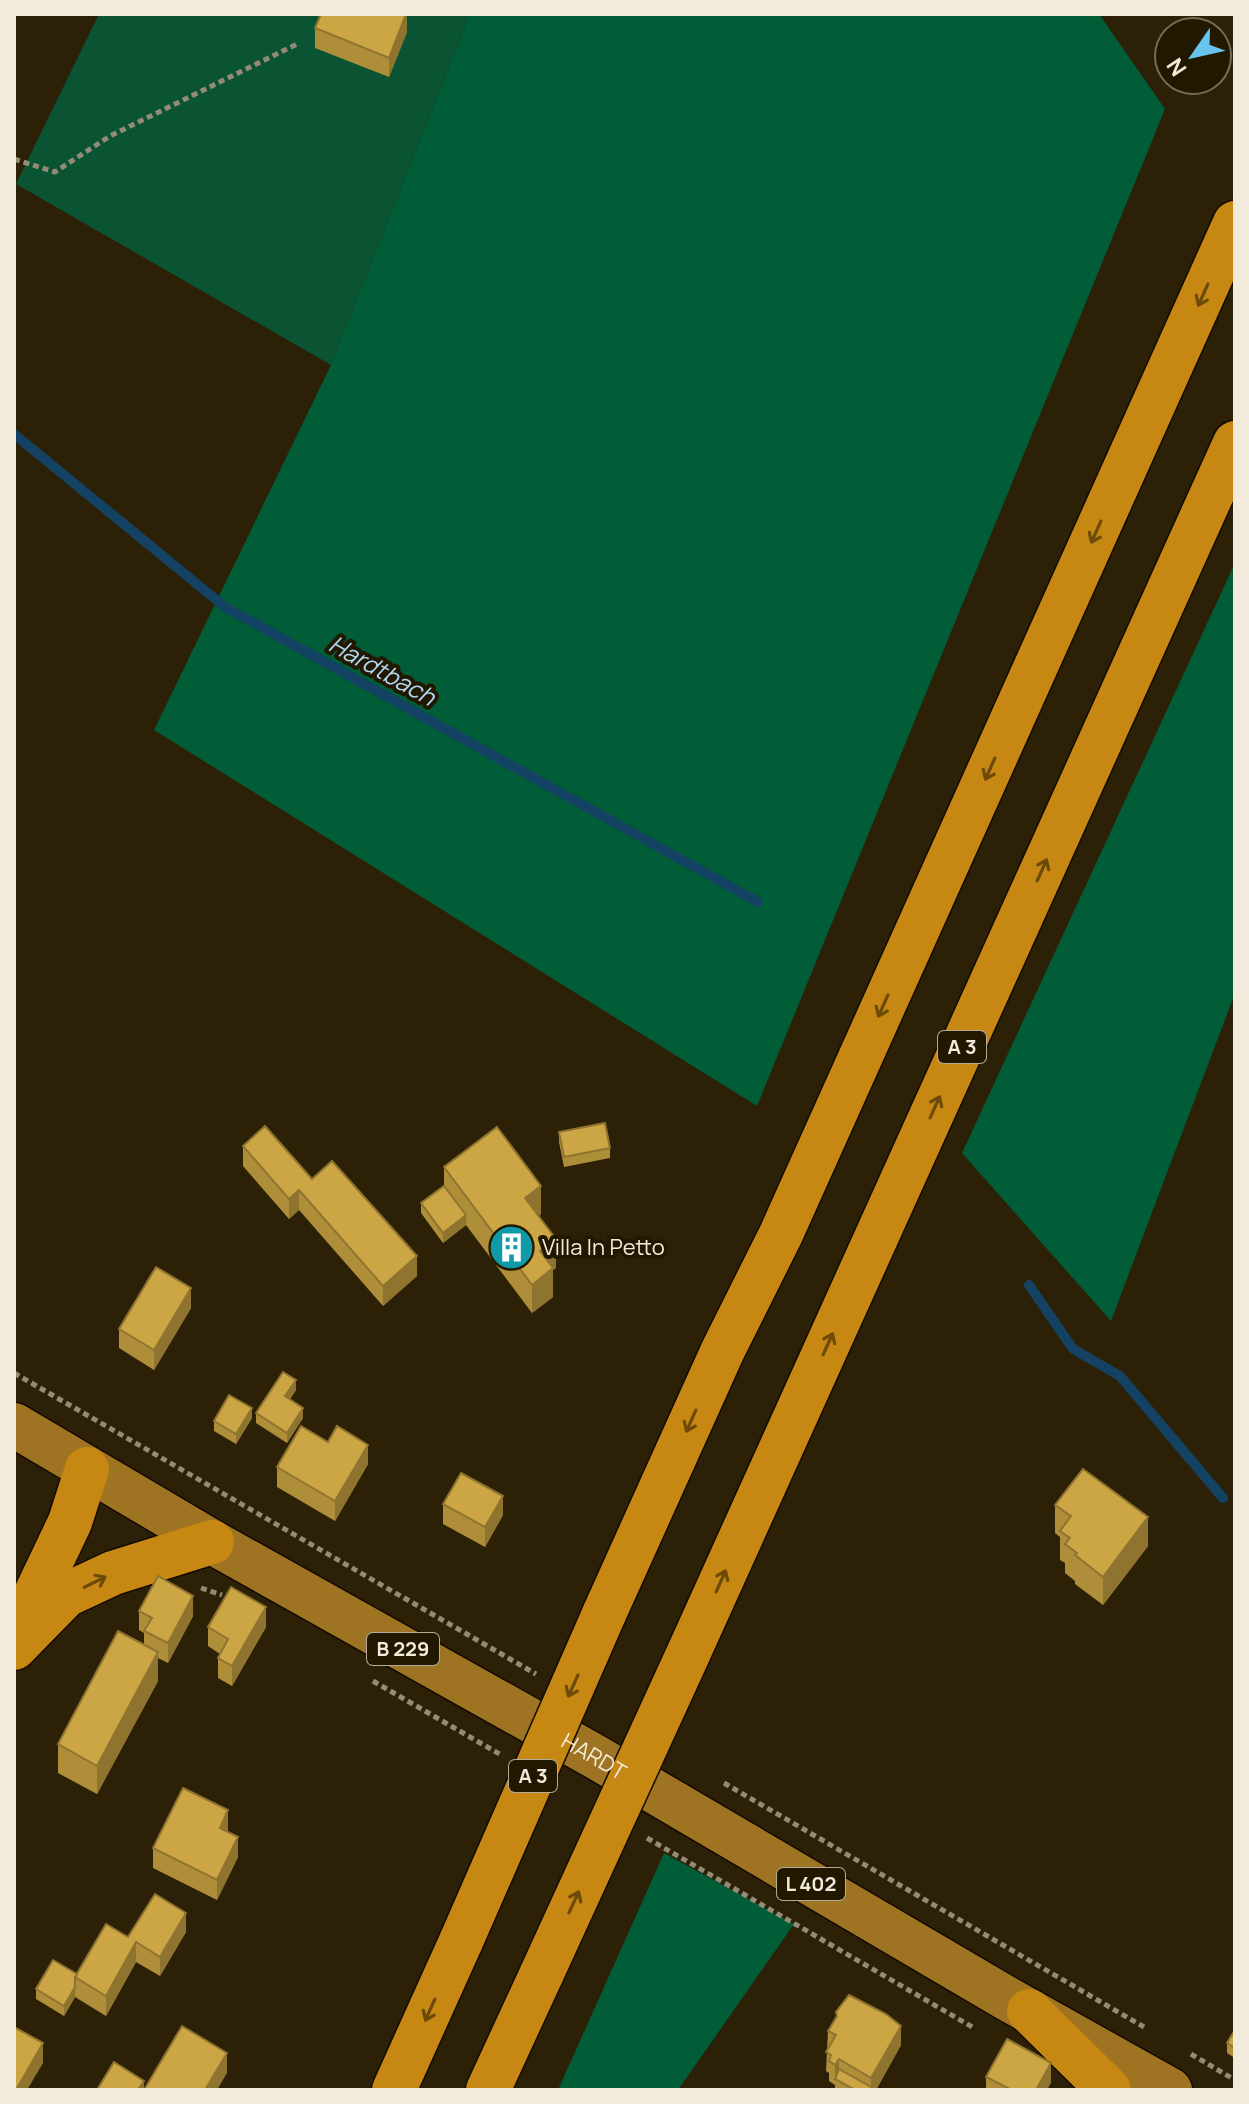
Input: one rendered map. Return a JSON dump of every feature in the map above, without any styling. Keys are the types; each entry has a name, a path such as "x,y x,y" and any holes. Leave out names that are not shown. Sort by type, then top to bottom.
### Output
{"highway":[{"name":"A 3","path":"394,2090 604,1614 723,1350 781,1234 1235,223"},
{"name":"A 3","path":"488,2090 1235,443"},
{"path":"14,1572 48,1510 87,1469"},
{"path":"14,1640 70,1522 87,1469"},
{"path":"14,1648 66,1595 113,1573 212,1542"},
{"path":"1029,2011 1109,2090"}],"main road":[{"name":"HARDT","path":"14,1425 212,1542 594,1756 1170,2090"}],"path":[{"path":"14,159 55,172 110,136 297,44"}],"green space":[{"path":"99,14 470,14 331,365 16,184"},
{"path":"470,14 1099,14 1153,96 1165,109 757,1106 154,730 331,365"},
{"path":"1235,563 1235,993 1111,1321 962,1153"},
{"path":"664,1853 794,1924 678,2090 558,2090"}],"building":[{"path":"321,14 406,14 389,58 315,28"},
{"path":"605,1123 610,1148 564,1157 559,1132"},
{"path":"265,1126 312,1179 332,1161 417,1256 383,1286 299,1190 289,1199 243,1146"},
{"name":"Villa In Petto","path":"497,1127 541,1186 525,1198 556,1239 540,1251 553,1268 532,1285 444,1167"},
{"path":"444,1186 466,1215 443,1233 421,1203"},
{"path":"156,1267 191,1288 154,1350 119,1329"},
{"path":"283,1372 296,1380 285,1396 303,1408 287,1433 256,1413"},
{"path":"229,1395 252,1408 236,1434 214,1421"},
{"path":"301,1426 328,1442 337,1426 368,1445 335,1501 277,1467"},
{"path":"1083,1469 1148,1517 1103,1577 1065,1544 1070,1538 1060,1531 1071,1516 1055,1505"},
{"path":"461,1473 503,1496 485,1527 443,1504"},
{"path":"158,1576 193,1596 168,1643 144,1631 152,1618 139,1611"},
{"path":"231,1587 266,1607 232,1666 218,1658 228,1639 208,1627"},
{"path":"118,1631 158,1652 97,1766 58,1744"},
{"path":"183,1788 228,1810 220,1828 238,1837 217,1880 153,1848"},
{"path":"155,1894 186,1913 160,1957 136,1942 106,1996 75,1977 106,1924 128,1937"},
{"path":"53,1960 77,1974 75,1987 64,2006 36,1989"},
{"path":"849,1995 886,2014 901,2026 871,2078 839,2059 835,2065 829,2061 831,2055 826,2052 836,2035 828,2031 837,2016 836,2012"},
{"path":"182,2026 227,2053 205,2090 144,2090"},
{"path":"14,2027 43,2043 16,2090 14,2090"},
{"path":"1235,2030 1235,2048 1227,2043"},
{"path":"1007,2039 1051,2063 1036,2090 1007,2090 986,2077"},
{"path":"114,2062 144,2081 138,2090 97,2090"},
{"path":"839,2069 871,2087 870,2090 855,2090 835,2079"}],"waterway":[{"name":"Hardtbach","path":"14,434 225,607 758,902"},
{"name":"Hardtbach","path":"1029,1285 1073,1349 1120,1376 1223,1498"}],"place":[{"name":"Villa In Petto","path":"511,1247"}]}
